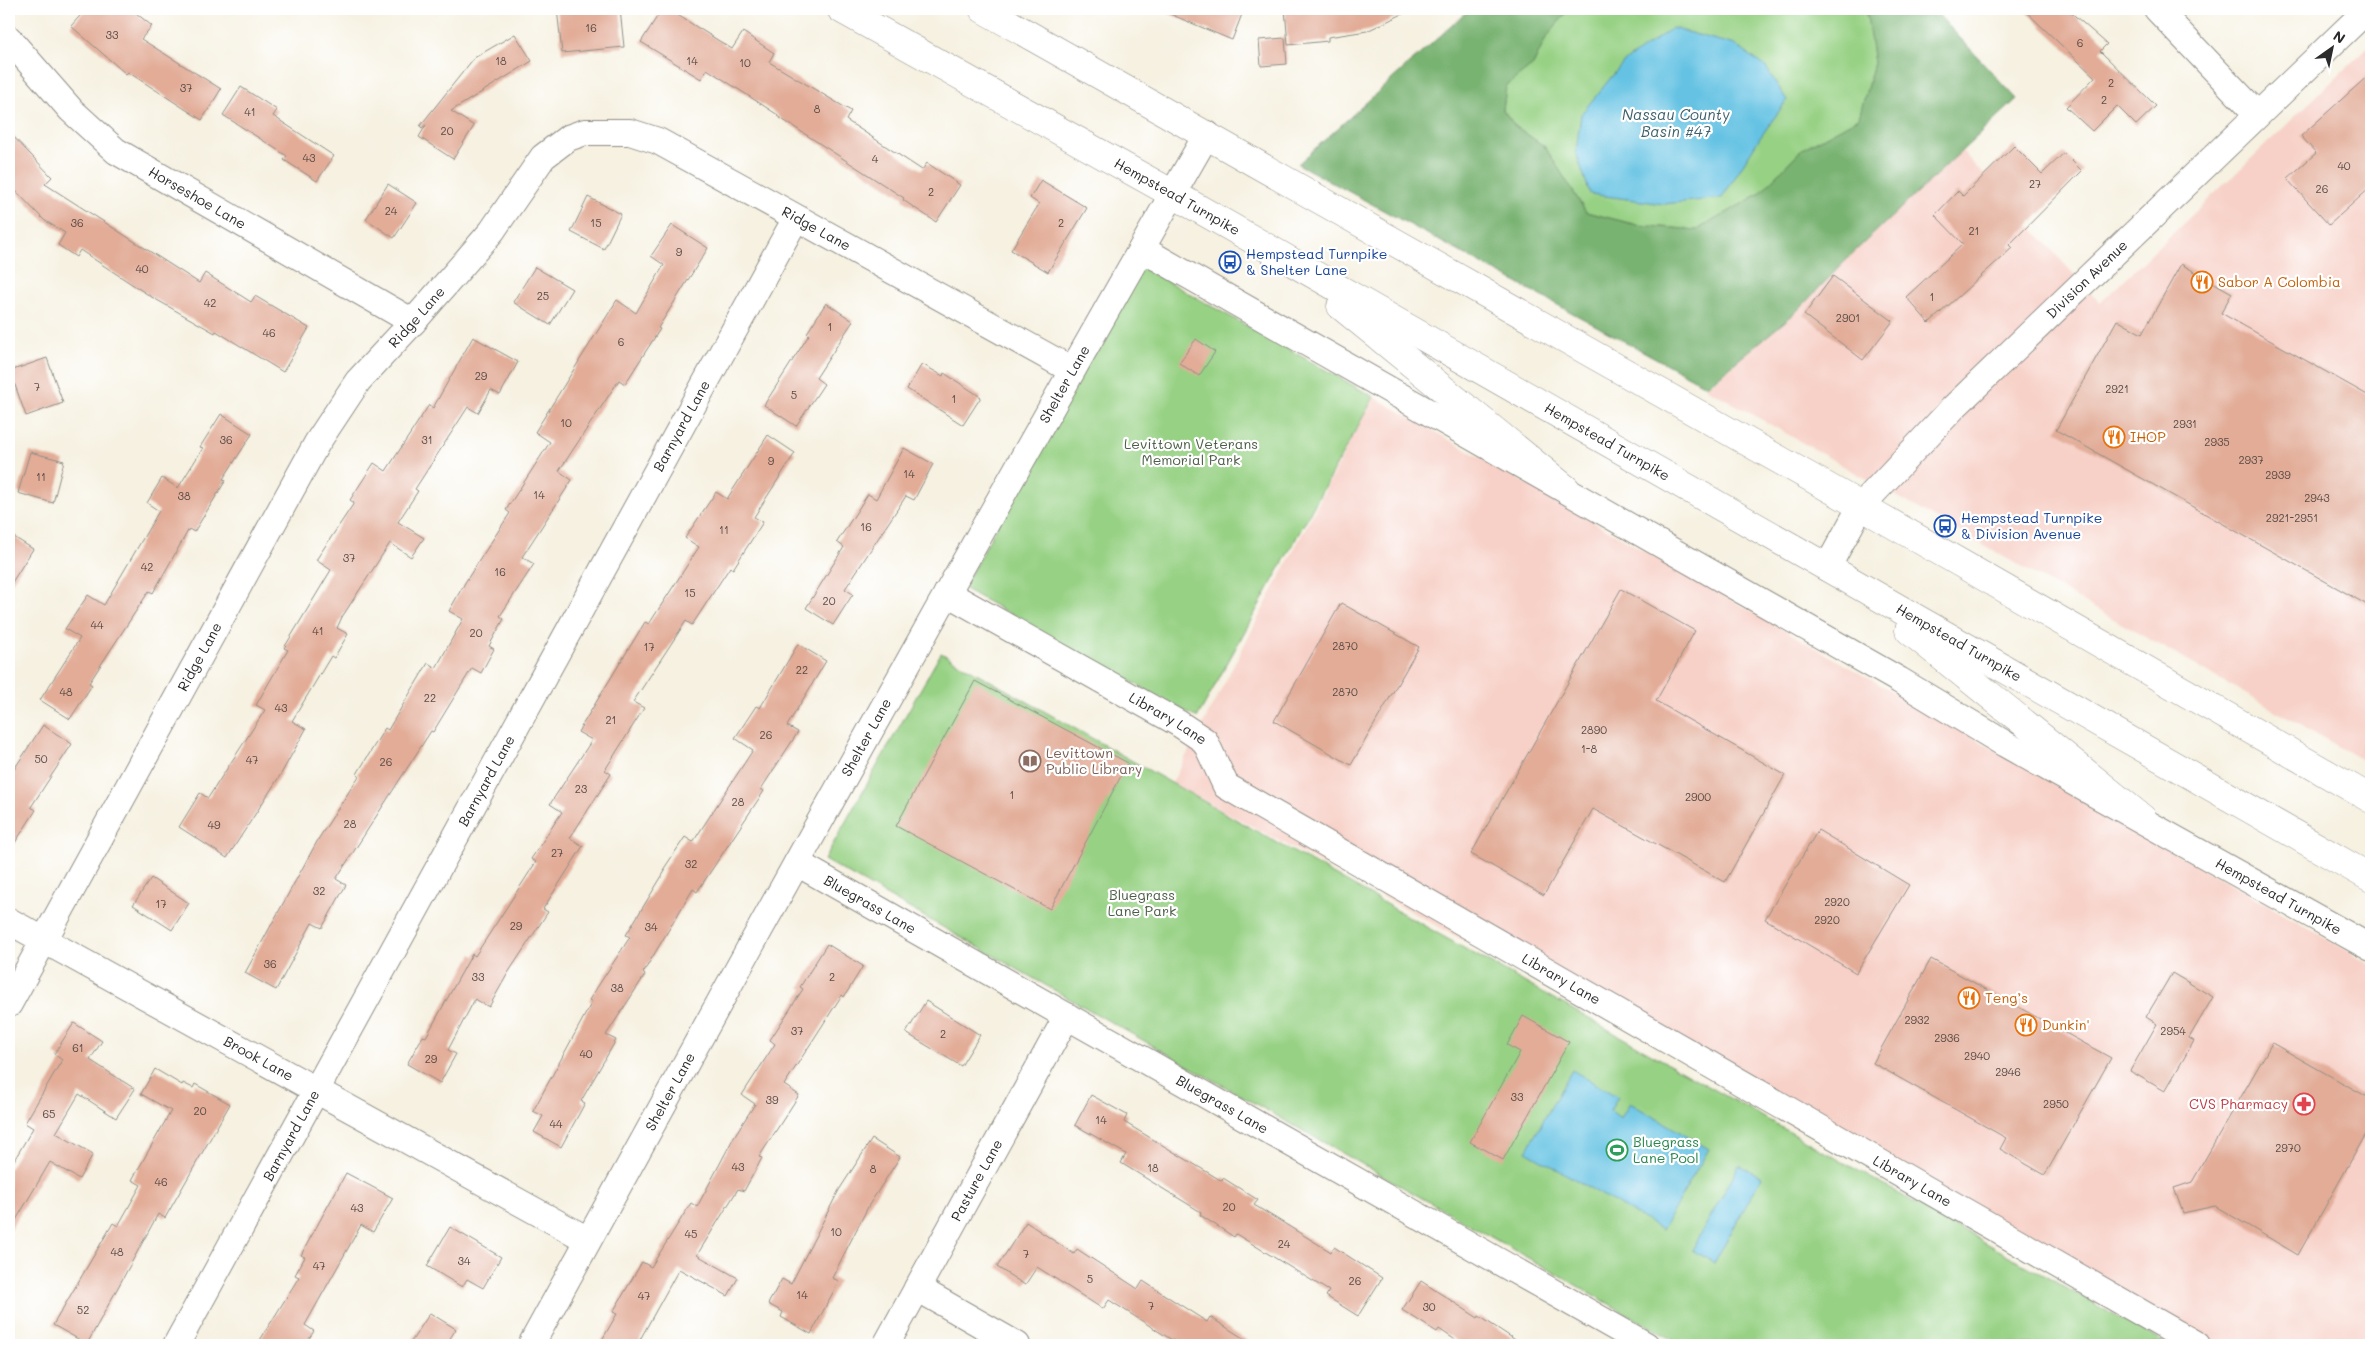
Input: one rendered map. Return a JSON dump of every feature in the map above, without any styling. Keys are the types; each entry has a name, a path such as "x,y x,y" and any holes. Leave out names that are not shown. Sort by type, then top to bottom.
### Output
{"main road":[{"name":"Hempstead Turnpike","path":"841,9 1173,194 2371,878"},
{"path":"983,9 1207,134 1861,506 2371,799"},
{"path":"1280,256 1566,489"},
{"path":"1836,573 2142,819"}],"street":[{"path":"2157,9 2257,114"},
{"name":"Division Avenue","path":"1836,573 1861,506 1953,408 2368,9"},
{"name":"Horseshoe Lane","path":"9,39 71,110 116,150 413,322"},
{"name":"Ridge Lane","path":"9,1004 316,443 358,381 413,322 492,231 543,157 568,138 585,132 630,132 658,141 1072,370"},
{"name":"Shelter Lane","path":"531,1345 947,593 1207,134"},
{"name":"Barnyard Lane","path":"176,1345 796,218"},
{"name":"Hempstead Turnpike","path":"1142,248 1566,489 1891,676 2005,744 2371,948"},
{"name":"Library Lane","path":"947,593 1178,723 1205,741 1226,786 2197,1345"},
{"name":"Bluegrass Lane","path":"797,864 1646,1345"},
{"name":"Brook Lane","path":"9,921 588,1240"},
{"name":"Pasture Lane","path":"886,1345 1067,1016"},
{"path":"917,1288 1017,1345"}],"shaded area":[{"path":"2371,44 2371,765 1706,388 1795,313 1852,254 1961,150 2100,303"},
{"path":"1374,397 2371,964 2371,1345 2214,1345 1172,783"}],"green space":[{"path":"1470,9 1569,9 1546,38 1533,65 1506,86 1503,110 1515,126 1545,147 1586,212 1637,225 1697,230 1759,194 1802,149 1859,118 1874,63 1866,9 1933,9 2017,99 1852,254 1795,313 1707,386 1298,164"},
{"path":"1569,9 1866,9 1874,63 1859,118 1802,149 1759,194 1697,230 1637,225 1586,212 1545,147 1515,126 1503,110 1506,86 1533,65 1546,38"},
{"name":"Levittown Veterans Memorial Park","path":"1140,266 1374,397 1197,718 963,588"},
{"name":"Bluegrass Lane Park","path":"941,653 2167,1345 1682,1345 824,860"}],"water":[{"name":"Nassau County Basin #47","path":"1672,28 1735,45 1765,66 1787,100 1757,142 1722,198 1664,204 1590,194 1576,152 1581,114 1623,63"},
{"name":"Bluegrass Lane Pool","path":"1572,1070 1618,1097 1610,1111 1621,1118 1630,1103 1709,1149 1662,1230 1526,1151"},
{"path":"1739,1165 1762,1177 1714,1263 1692,1250"}],"building":[{"path":"86,9 131,9 152,26 141,39 221,89 202,120 128,72 126,74 71,26"},
{"path":"557,9 620,9 624,47 562,53"},
{"path":"662,9 668,9 732,49 743,32 774,53 769,62 851,111 846,120 922,170 927,163 960,185 936,222 903,200 904,198 707,69 701,79 641,42"},
{"path":"1158,9 1244,9 1232,40"},
{"path":"1285,9 1413,9 1367,31 1328,37 1328,41 1288,45"},
{"path":"2023,9 2067,9 2107,44 2100,51 2156,106 2136,125 2117,106 2092,131 2066,107 2095,77"},
{"path":"515,34 532,61 451,111 474,126 453,159 419,137 426,125 422,128 420,126 474,58"},
{"path":"1285,38 1287,64 1261,66 1259,40"},
{"path":"2371,73 2371,187 2329,225 2287,179 2316,153 2301,136"},
{"path":"241,87 277,110 273,116 334,156 317,181 284,160 287,156 223,115"},
{"path":"9,132 52,177 45,184 199,283 205,273 251,302 255,296 309,328 283,372 216,331 215,333 150,296 80,250 76,257 58,245 65,233 44,220 9,184"},
{"path":"2014,146 2042,174 2064,153 2082,171 2009,245 2012,248 1929,323 1906,297 1963,244 1935,215 1958,191 1963,196"},
{"path":"1041,180 1087,208 1048,272 1011,250 1039,204 1030,198"},
{"path":"388,184 417,203 394,238 366,219"},
{"path":"588,197 621,214 604,249 571,232"},
{"path":"672,225 708,248 625,384 619,380 559,471 572,480 522,557 534,564 500,616 504,619 489,646 494,649 481,673 472,668 433,732 431,731 336,879 346,885 322,928 312,923 276,990 245,973 319,838 359,776 357,774 385,728 388,730 428,663 436,668 463,619 449,611 510,513 506,510 550,442 535,432 617,300 636,313 664,265 651,256"},
{"path":"2181,264 2232,293 2221,313 2371,397 2371,607 2056,430 2117,320 2142,334"},
{"path":"535,267 572,289 550,325 513,302"},
{"path":"1833,276 1893,321 1863,360 1804,315"},
{"path":"826,303 853,321 816,378 824,384 796,426 764,405 809,335 807,333"},
{"path":"473,337 518,362 500,395 491,390 478,413 468,407 415,489 418,491 398,522 424,538 411,557 390,543 342,617 337,628 348,634 334,658 331,656 292,721 306,729 281,774 227,858 179,827 200,793 208,798 265,710 256,705 288,650 284,648 331,570 316,560 354,503 350,500 374,463 386,471 429,405 433,408"},
{"path":"1196,339 1215,352 1199,376 1179,363"},
{"path":"47,358 63,403 26,416 10,371"},
{"path":"922,364 943,376 944,373 981,397 963,425 907,389"},
{"path":"221,414 252,434 223,479 226,480 194,532 189,529 153,593 149,591 89,683 92,685 70,719 40,700 80,638 65,629 88,595 104,605 159,511 147,503 162,478 178,488 203,448 200,447"},
{"path":"768,435 795,453 754,517 763,522 733,569 730,567 692,625 686,621 633,702 644,708 605,770 611,774 570,838 583,846 543,909 548,912 508,973 489,1007 475,999 448,1050 456,1054 440,1083 407,1064 423,1036 426,1037 472,954 475,956 536,862 531,859 562,812 550,804 592,740 578,732 645,622 649,624 699,547 685,538 716,492 727,499"},
{"path":"904,448 933,464 914,500 906,496 845,589 853,594 833,625 806,608 844,547 837,542 868,494 876,499"},
{"path":"30,452 64,461 53,503 18,493"},
{"path":"9,534 33,549 9,587"},
{"path":"1621,589 1695,631 1656,701 1785,775 1725,882 1593,809 1544,895 1471,854"},
{"path":"1341,603 1419,647 1351,765 1274,721"},
{"path":"798,644 826,661 787,726 798,732 761,789 764,791 697,892 693,889 643,973 645,975 606,1035 616,1040 581,1101 585,1103 561,1147 534,1132 543,1116 533,1111 592,1002 589,1000 630,937 626,935 665,871 663,870 685,837 693,842 753,750 735,738 756,706 760,708"},
{"path":"975,681 1128,763 1050,909 896,826"},
{"path":"43,725 72,744 31,807 36,810 9,852 9,777"},
{"path":"1818,830 1909,885 1856,973 1765,919"},
{"path":"151,878 189,903 172,930 133,905"},
{"path":"827,944 863,966 784,1085 799,1095 759,1157 762,1158 744,1191 738,1189 697,1255 738,1278 728,1296 679,1269 637,1345 599,1345 617,1314 613,1312 642,1262 651,1267 691,1203 697,1207 735,1135 755,1104 742,1095 775,1044 770,1040 803,989 800,987"},
{"path":"1931,959 2111,1058 2045,1175 2000,1149 2006,1138 1873,1063"},
{"path":"2172,973 2213,997 2189,1038 2194,1041 2165,1091 2130,1071 2157,1024 2146,1017"},
{"path":"926,1001 980,1035 961,1066 906,1033"},
{"path":"1523,1016 1569,1042 1503,1160 1470,1142 1520,1052 1507,1045"},
{"path":"74,1023 102,1041 90,1060 135,1089 116,1118 79,1094 56,1133 93,1154 79,1179 50,1162 9,1232 9,1169 33,1128 25,1123 62,1060 54,1054"},
{"name":"CVS Pharmacy","path":"2272,1043 2371,1099 2371,1125 2298,1255 2215,1206 2183,1213 2174,1188 2192,1182"},
{"path":"155,1069 182,1085 183,1083 193,1088 195,1084 230,1104 165,1218 158,1214 87,1344 53,1325 113,1223 118,1226 141,1185 132,1180 171,1111 141,1094"},
{"path":"1091,1095 1127,1115 1124,1122 1222,1181 1223,1178 1258,1200 1254,1205 1331,1252 1334,1247 1382,1278 1358,1316 1326,1296 1329,1291 1236,1234 1234,1237 1200,1215 1201,1212 1121,1163 1126,1154 1075,1125"},
{"path":"872,1139 900,1157 869,1205 832,1278 839,1281 811,1334 781,1317 783,1312 768,1304 782,1279 791,1284 839,1190"},
{"path":"346,1173 393,1198 373,1232 361,1225 305,1325 314,1331 305,1345 257,1345 299,1277 295,1275 305,1257 301,1255"},
{"path":"1026,1222 1074,1254 1077,1249 1138,1289 1143,1281 1207,1322 1210,1317 1254,1345 1180,1345 1109,1300 1103,1309 1037,1267 1025,1285 997,1267"},
{"path":"450,1227 501,1257 483,1288 467,1279 462,1287 427,1266"},
{"path":"1421,1281 1523,1345 1463,1345 1439,1329 1437,1332 1402,1310"},
{"path":"430,1313 456,1329 446,1345 409,1345"}],"place":[{"name":"Hempstead Turnpike & Shelter Lane","path":"1230,262"},
{"name":"Sabor A Colombia","path":"2202,282"},
{"name":"IHOP","path":"2114,437"},
{"name":"Hempstead Turnpike & Division Avenue","path":"1945,526"},
{"name":"Levittown Public Library","path":"1030,761"},
{"name":"Teng’s","path":"1969,998"},
{"name":"Dunkin'","path":"2026,1025"},
{"name":"CVS Pharmacy","path":"2304,1104"},
{"name":"Bluegrass Lane Pool","path":"1617,1150"}]}
